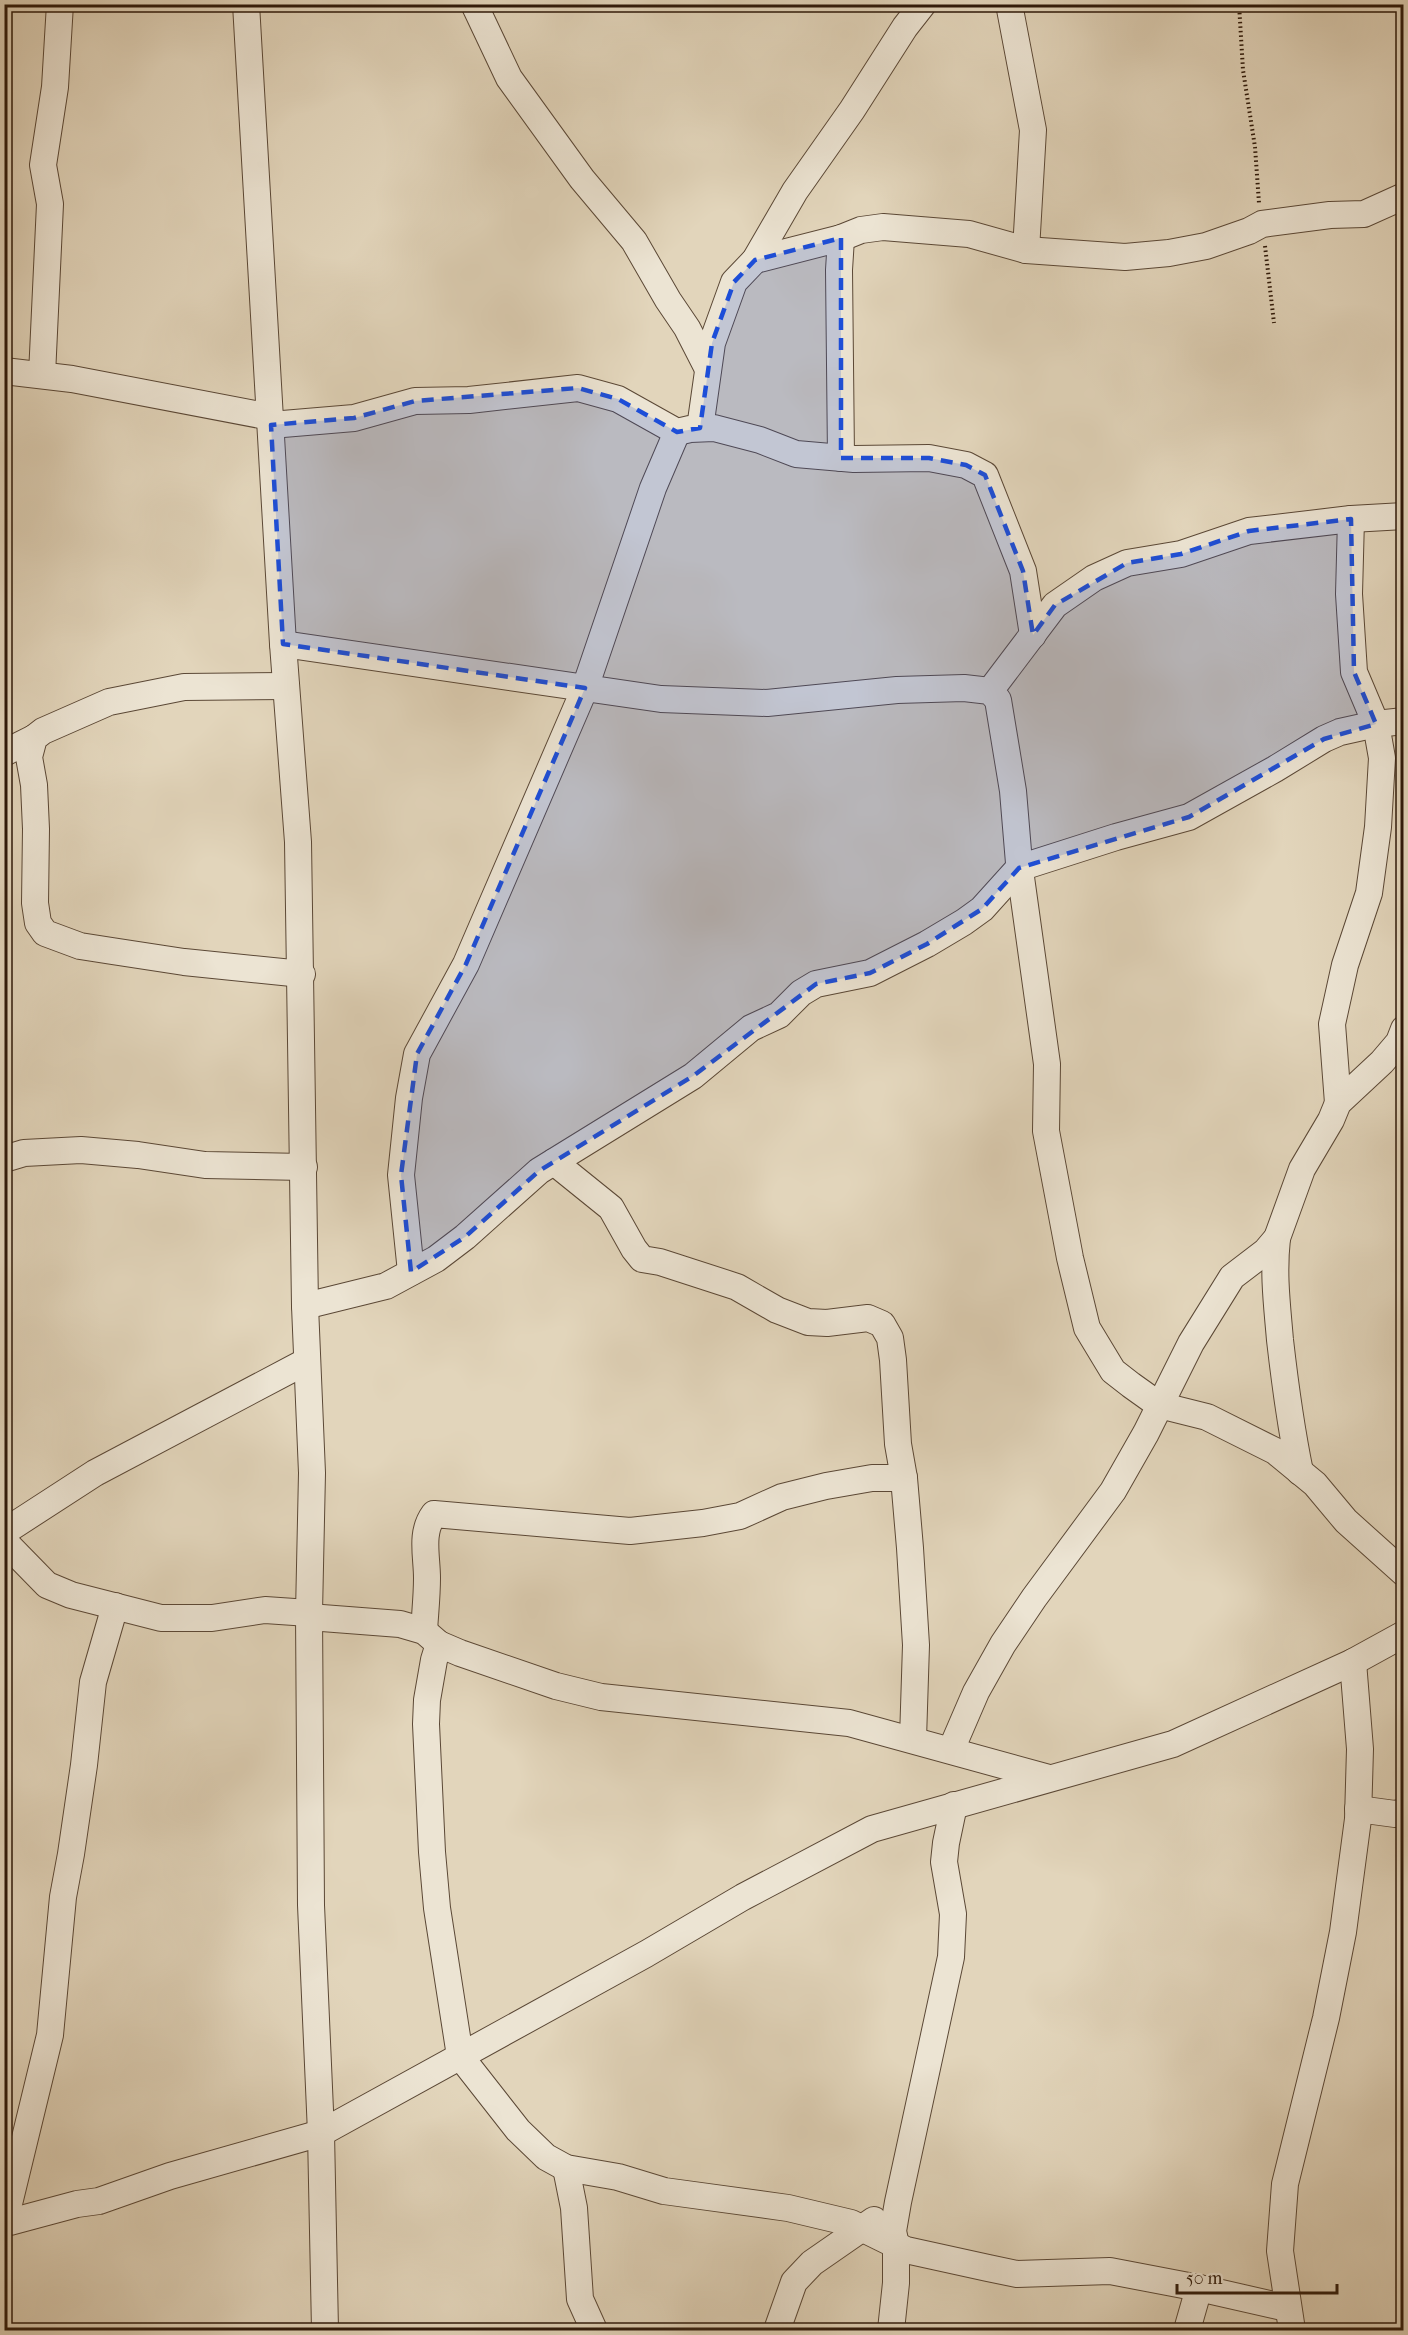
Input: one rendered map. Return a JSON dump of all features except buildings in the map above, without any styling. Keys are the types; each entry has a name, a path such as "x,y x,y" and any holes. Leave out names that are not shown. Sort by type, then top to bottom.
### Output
{"street":[{"path":"42,375 50,204 43,165 55,87 60,4"},
{"path":"246,4 283,645 298,842 302,974 305,1306 312,1473 309,1615 311,1905 321,2133 326,2331"},
{"path":"474,4 509,78 582,178 634,241 687,328 708,369"},
{"path":"411,1272 400,1175 409,1098 417,1054 466,964 585,688 653,488 688,430 708,369 712,343 734,282 755,260 795,191 852,110 905,27 923,4"},
{"path":"1009,4 1033,130 1026,250"},
{"path":"755,260 841,238 861,230 883,227 969,234 1026,250 1125,257 1169,253 1206,246 1250,231 1262,224 1330,215 1364,214 1404,196"},
{"path":"841,238 839,270 841,458"},
{"path":"4,371 42,375 271,421 354,418 415,401 469,400 578,388 618,399 688,430 714,428 749,437 796,454 841,458 929,458 966,465 985,475 1023,571 1033,634"},
{"path":"990,691 1054,605 1094,578 1126,563 1180,554 1249,531 1351,519 1404,516"},
{"path":"1338,1103 1332,1024 1345,965 1369,893 1381,794 1382,758 1376,724 1354,672 1349,594 1351,519"},
{"path":"283,645 662,699 767,703 897,690 964,688 990,691 998,700 1013,791 1019,868 1047,1064 1046,1131 1070,1258 1088,1328 1113,1371 1159,1405 1208,1417 1275,1451 1315,1484 1346,1521 1404,1573"},
{"path":"4,753 44,731 109,702 184,687 286,686"},
{"path":"305,1306 386,1286 436,1259 465,1237 539,1171 684,1083 751,1028 779,1015 801,993 816,984 884,968 964,922 982,909 1019,868 1116,837 1189,817 1324,739 1340,732 1404,721"},
{"path":"34,738 29,757 34,785 36,829 35,903 38,923 45,933 80,946 184,962 302,974"},
{"path":"1300,1472 1289,1412 1274,1287 1277,1238 1302,1169 1331,1120 1338,1103 1382,1062 1399,1042 1404,1029"},
{"path":"4,1159 24,1153 81,1150 138,1155 205,1165 304,1167"},
{"path":"554,1162 611,1208 642,1259 660,1262 737,1287 777,1310 808,1322 827,1323 868,1318 882,1324 890,1338 915,1613 913,1739"},
{"path":"951,1750 976,1692 1004,1644 1034,1598 1113,1491 1146,1433 1191,1343 1232,1277 1266,1251 1277,1238"},
{"path":"4,1532 95,1473 307,1361"},
{"path":"904,1478 872,1478 826,1486 782,1497 740,1516 703,1523 630,1531 435,1514 429,1522 424,1543 434,1660 427,1700 426,1724 432,1852 437,1908 460,2056 518,2130 546,2157 566,2168 618,2177 664,2191 788,2208 851,2223 906,2250 1017,2274 1110,2271 1199,2288 1289,2319 1280,2251 1285,2184 1326,2018 1343,1932 1358,1809 1360,1658"},
{"path":"4,1541 47,1585 70,1595 161,1618 212,1618 265,1610 400,1624 556,1686 601,1696 849,1723 1049,1778"},
{"path":"115,1606 93,1682 84,1765 63,1898 50,2035 6,2216 6,2220 10,2222 77,2204 99,2201 170,2176 321,2133 646,1954 743,1897 872,1829 1173,1744 1360,1658 1404,1634"},
{"path":"1360,1658 1404,1657"},
{"path":"891,2331 896,2283 896,2245 893,2231 951,1957 953,1914 945,1862 946,1843 954,1805"},
{"path":"1358,1809 1395,1814 1404,1812"},
{"path":"566,2168 574,2208 580,2299 594,2331"},
{"path":"777,2331 794,2282 812,2263 898,2202"},
{"path":"1187,2331 1199,2288"}],"path":[{"path":"1239,4 1243,70 1274,323"}],"highlighted area":[{"path":"841,238 841,458 929,458 966,465 985,475 1023,571 1033,635 1055,605 1127,563 1181,554 1249,531 1351,519 1354,672 1376,724 1324,739 1189,817 1019,868 982,909 927,944 870,973 816,984 693,1076 539,1171 465,1237 411,1272 401,1175 417,1054 466,964 585,688 283,644 271,425 354,418 415,401 578,388 618,399 677,432 700,428 712,343 734,282 755,260"}]}
